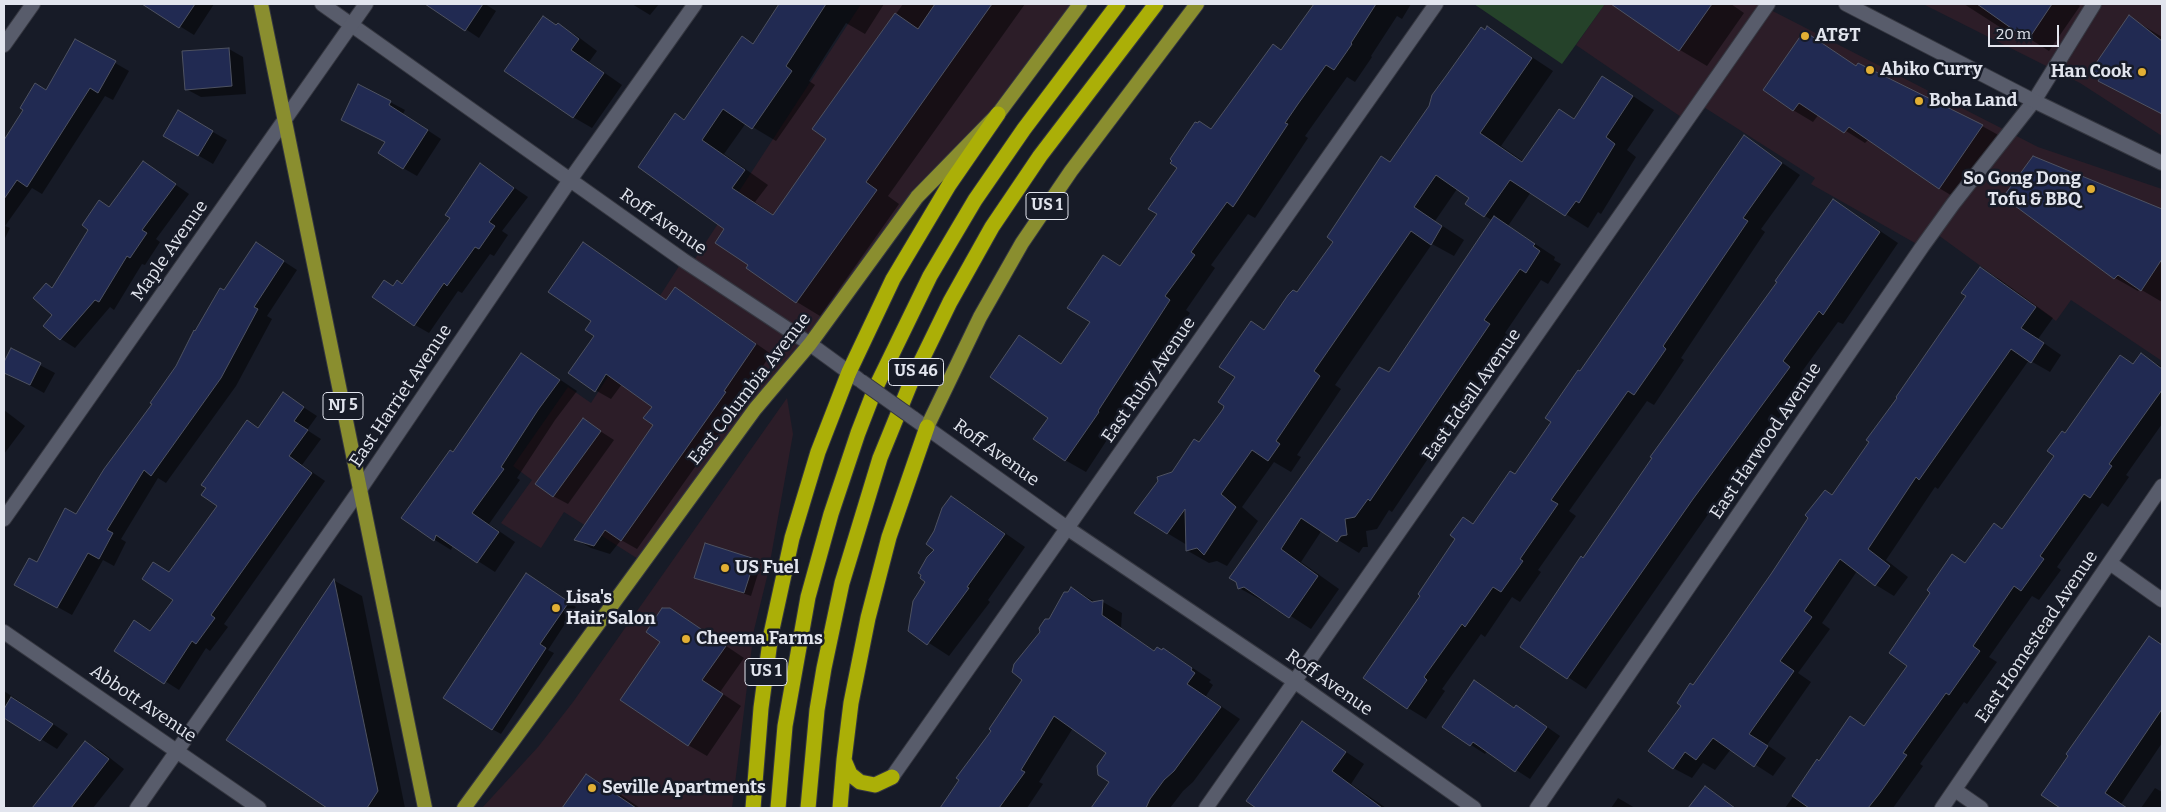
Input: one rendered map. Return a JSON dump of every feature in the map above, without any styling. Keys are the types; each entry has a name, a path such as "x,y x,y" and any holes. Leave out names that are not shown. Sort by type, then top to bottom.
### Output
{"highway":[{"name":"US 46","path":"778,808 785,726 808,597 830,514 875,389 930,276 975,200 1029,122 1118,4"},
{"name":"US 46","path":"808,808 817,710 842,583 866,501 898,412 950,302 992,227 1040,156 1156,4"},
{"name":"US 1","path":"753,808 761,708 780,586 805,494 855,376 879,307 908,253 949,185 998,114"},
{"name":"US 1","path":"840,808 844,760 859,660 878,577 901,499 927,428"},
{"path":"844,760 850,774 860,782 876,785 892,777"}],"main road":[{"name":"NJ 5","path":"261,4 425,808"},
{"name":"East Columbia Avenue","path":"464,808 755,409 810,344 917,197 998,114 1080,4"},
{"name":"US 1","path":"927,428 980,317 1022,243 1071,171 1197,4"}],"street":[{"path":"4,45 33,4"},
{"name":"Roff Avenue","path":"322,4 683,260 810,344 1067,528 1294,681 1474,808"},
{"name":"Maple Avenue","path":"4,519 366,4"},
{"name":"East Harriet Avenue","path":"138,808 361,488 570,180 695,4"},
{"name":"East Ruby Avenue","path":"892,777 1436,4"},
{"name":"East Edsall Avenue","path":"1206,808 1768,4"},
{"path":"1846,4 2034,101 2162,163"},
{"name":"East Harwood Avenue","path":"1537,808 1922,247 1953,204 2034,101 2094,4"},
{"name":"East Homestead Avenue","path":"1942,808 2162,486"},
{"path":"2110,563 2162,600"},
{"name":"Abbott Avenue","path":"4,632 178,750 259,808"},
{"path":"1955,790 1982,808"}],"shaded area":[{"path":"861,4 1080,4 998,114 917,197 643,562 564,512 541,548 501,523 532,480 513,466 568,387 591,403 683,260 691,265"},
{"path":"1605,4 1759,4 2038,147 2162,189 2162,361 2071,300 2056,321 1934,232 1922,247 1811,184 1815,178 1699,104 1687,121 1576,45"},
{"path":"1923,4 2162,4 2162,136 2080,83"},
{"path":"787,398 793,434 768,573 754,630 732,808 482,808 538,747 573,702"}],"green space":[{"path":"1474,4 1605,4 1562,64"}],"building":[{"path":"142,4 195,4 179,28"},
{"path":"425,4 483,4 465,31"},
{"path":"779,4 826,4 786,66 792,71 752,129 723,109 702,140 745,170 732,188 773,215 826,139 812,129 895,13 918,29 935,4 992,4 866,182 877,190 796,303 746,268 748,265 715,243 724,229 638,167 675,113 684,120 742,36 753,44"},
{"path":"1314,4 1376,4 1334,70 1326,65 1298,104 1285,123 1288,124 1233,207 1227,202 1191,252 1195,255 1165,296 1170,300 1099,412 1065,461 1033,439 1048,418 990,377 1019,335 1061,364 1090,322 1067,308 1103,255 1120,266 1157,214 1148,209 1177,168 1170,163 1172,161 1170,159 1195,122 1198,123 1199,121 1211,129 1273,44 1281,50"},
{"path":"1611,4 1712,4 1679,51"},
{"path":"1977,4 2052,4 2028,40"},
{"path":"2129,15 2162,41 2162,114 2098,81 2101,76 2092,69"},
{"path":"543,16 556,25 558,23 579,39 571,50 604,73 573,118 504,71"},
{"path":"1487,26 1532,58 1480,133 1522,162 1559,109 1574,119 1602,76 1633,96 1606,137 1615,144 1579,203 1576,201 1565,216 1510,180 1484,217 1465,204 1469,198 1436,175 1414,207 1442,226 1431,245 1411,231 1314,371 1320,376 1276,441 1280,444 1268,461 1252,450 1221,494 1236,507 1204,555 1197,548 1186,551 1185,509 1167,534 1134,513 1158,481 1157,477 1172,472 1194,439 1199,442 1223,409 1224,406 1218,402 1235,377 1219,367 1251,321 1264,330 1288,295 1293,290 1297,292 1333,242 1327,237 1381,156 1390,162 1429,106 1432,95 1481,27 1485,30"},
{"path":"1804,31 1856,66 1858,63 1983,125 1939,189 1849,127 1844,133 1799,103 1793,111 1763,90"},
{"path":"75,39 116,61 98,93 90,88 27,187 17,180 4,199 4,140 23,110 20,108 35,83 46,90"},
{"path":"229,48 232,86 185,90 182,51"},
{"path":"358,84 391,101 389,105 428,130 403,169 378,153 385,142 341,120"},
{"path":"178,110 213,131 198,156 163,136"},
{"path":"1744,135 1782,163 1743,218 1748,221 1663,346 1666,349 1634,395 1628,391 1551,500 1558,504 1520,559 1523,561 1501,592 1493,587 1465,627 1462,624 1424,677 1427,680 1407,709 1363,678 1420,596 1418,594 1455,539 1450,535 1463,517 1473,524 1510,471 1515,474 1551,422 1545,418 1578,370 1580,371"},
{"path":"2033,156 2162,209 2162,259 2141,291 2118,275 2114,279 2003,197"},
{"path":"143,161 176,184 142,230 147,233 130,258 127,256 99,302 95,300 60,340 43,326 52,315 33,298 46,283 52,288 88,230 82,225 99,200 109,207"},
{"path":"480,163 514,188 489,222 495,226 479,249 475,247 447,286 444,283 414,326 372,297 384,280 393,286 397,280 402,284 450,218 445,215"},
{"path":"1833,199 1880,232 1823,315 1819,311 1783,361 1790,367 1693,499 1567,679 1520,647 1581,556 1583,558 1652,458 1650,457 1777,282 1775,281"},
{"path":"1494,216 1535,244 1533,246 1540,251 1526,273 1520,269 1484,320 1490,324 1370,501 1368,499 1355,517 1345,519 1347,535 1341,536 1337,542 1301,518 1281,549 1318,576 1289,618 1244,587 1238,589 1236,582 1229,578 1379,367 1389,372"},
{"path":"256,242 284,261 254,307 258,309 221,378 151,476 144,470 107,530 113,533 99,559 88,553 57,608 14,585 29,558 37,562 65,508 76,514 104,469 152,404 150,403 176,366 194,330 220,288 224,290"},
{"path":"583,242 666,300 675,287 756,344 724,391 726,392 621,541 605,530 594,546 574,540 653,425 643,418 652,407 606,374 595,392 568,373 594,336 585,330 591,321 548,292"},
{"path":"1980,267 2036,307 2021,328 2044,343 2031,363 2011,349 1919,480 1916,477 1868,549 1890,566 1875,586 1840,559 1804,611 1812,617 1780,661 1794,671 1749,734 1768,746 1754,767 1713,738 1696,760 1685,752 1673,769 1648,751 1681,706 1677,703 1690,683 1693,685 1771,574 1808,518 1805,515 1825,490 1832,495 1869,442 1866,440 1897,398 1966,296 1961,293"},
{"path":"11,348 41,363 30,385 4,373 4,362"},
{"path":"521,353 560,380 501,467 504,469 472,513 499,532 477,563 436,535 434,541 401,518 450,450 453,452"},
{"path":"2141,353 2162,369 2162,390 2109,464 2112,466 2090,498 2084,494 2040,556 2044,559 2021,591 2014,586 1973,646 1980,651 1949,695 1946,693 1903,753 1907,755 1880,793 1868,808 1809,808 1792,796 1850,716 1864,726 1907,666 1889,653 1930,593 1927,590 1952,554 1965,563 1994,523 2002,529 2054,456 2047,451 2062,431 2065,433 2120,355 2133,364"},
{"path":"283,392 304,407 294,421 308,430 289,456 312,473 211,615 215,618 196,644 192,641 164,684 114,651 134,620 150,631 173,600 142,579 153,562 169,572 217,506 201,495 206,488 201,485 247,420 258,428"},
{"path":"583,418 601,431 553,497 535,484"},
{"path":"951,496 1005,534 967,587 969,588 927,645 908,631 913,601 925,582 918,573 927,557 934,550 926,544 934,531 942,508"},
{"name":"US Fuel","path":"705,543 755,559 744,593 694,578"},
{"path":"526,573 569,602 540,644 546,648 492,730 443,698"},
{"path":"334,579 378,791 367,808 327,808 226,740"},
{"path":"1071,587 1092,602 1103,600 1102,615 1154,651 1157,647 1162,650 1163,648 1192,668 1191,670 1195,673 1187,684 1221,707 1174,771 1164,780 1150,799 1146,808 1091,808 1109,782 1098,775 1097,766 1106,753 1054,716 1021,770 1025,772 999,808 940,808 959,780 956,778 991,731 989,729 1022,680 1012,672 1014,664 1040,632 1039,628 1045,619 1049,619 1064,592 1068,592"},
{"path":"662,608 670,608 726,646 702,680 723,694 688,746 620,700 660,642 646,632"},
{"path":"2149,636 2162,645 2162,709 2105,793 2127,808 2060,808 2041,795 2068,756 2066,754"},
{"path":"1474,680 1514,708 1516,705 1547,727 1515,772 1473,742 1470,746 1442,727"},
{"path":"11,697 53,724 40,741 4,718 4,709"},
{"path":"1302,721 1346,752 1332,771 1382,808 1256,808 1246,801"},
{"path":"85,741 109,759 71,808 32,808"},
{"name":"Seville Apartments","path":"586,774 636,808 562,808"},
{"path":"1705,786 1735,808 1688,808"}],"place":[{"name":"AT&T","path":"1805,36"},
{"name":"Abiko Curry","path":"1870,70"},
{"name":"Han Cook","path":"2142,72"},
{"name":"Boba Land","path":"1919,101"},
{"name":"So Gong Dong Tofu & BBQ","path":"2091,189"},
{"name":"US Fuel","path":"725,568"},
{"name":"Lisa's Hair Salon","path":"556,608"},
{"name":"Cheema Farms","path":"686,639"},
{"name":"Seville Apartments","path":"592,788"}]}
